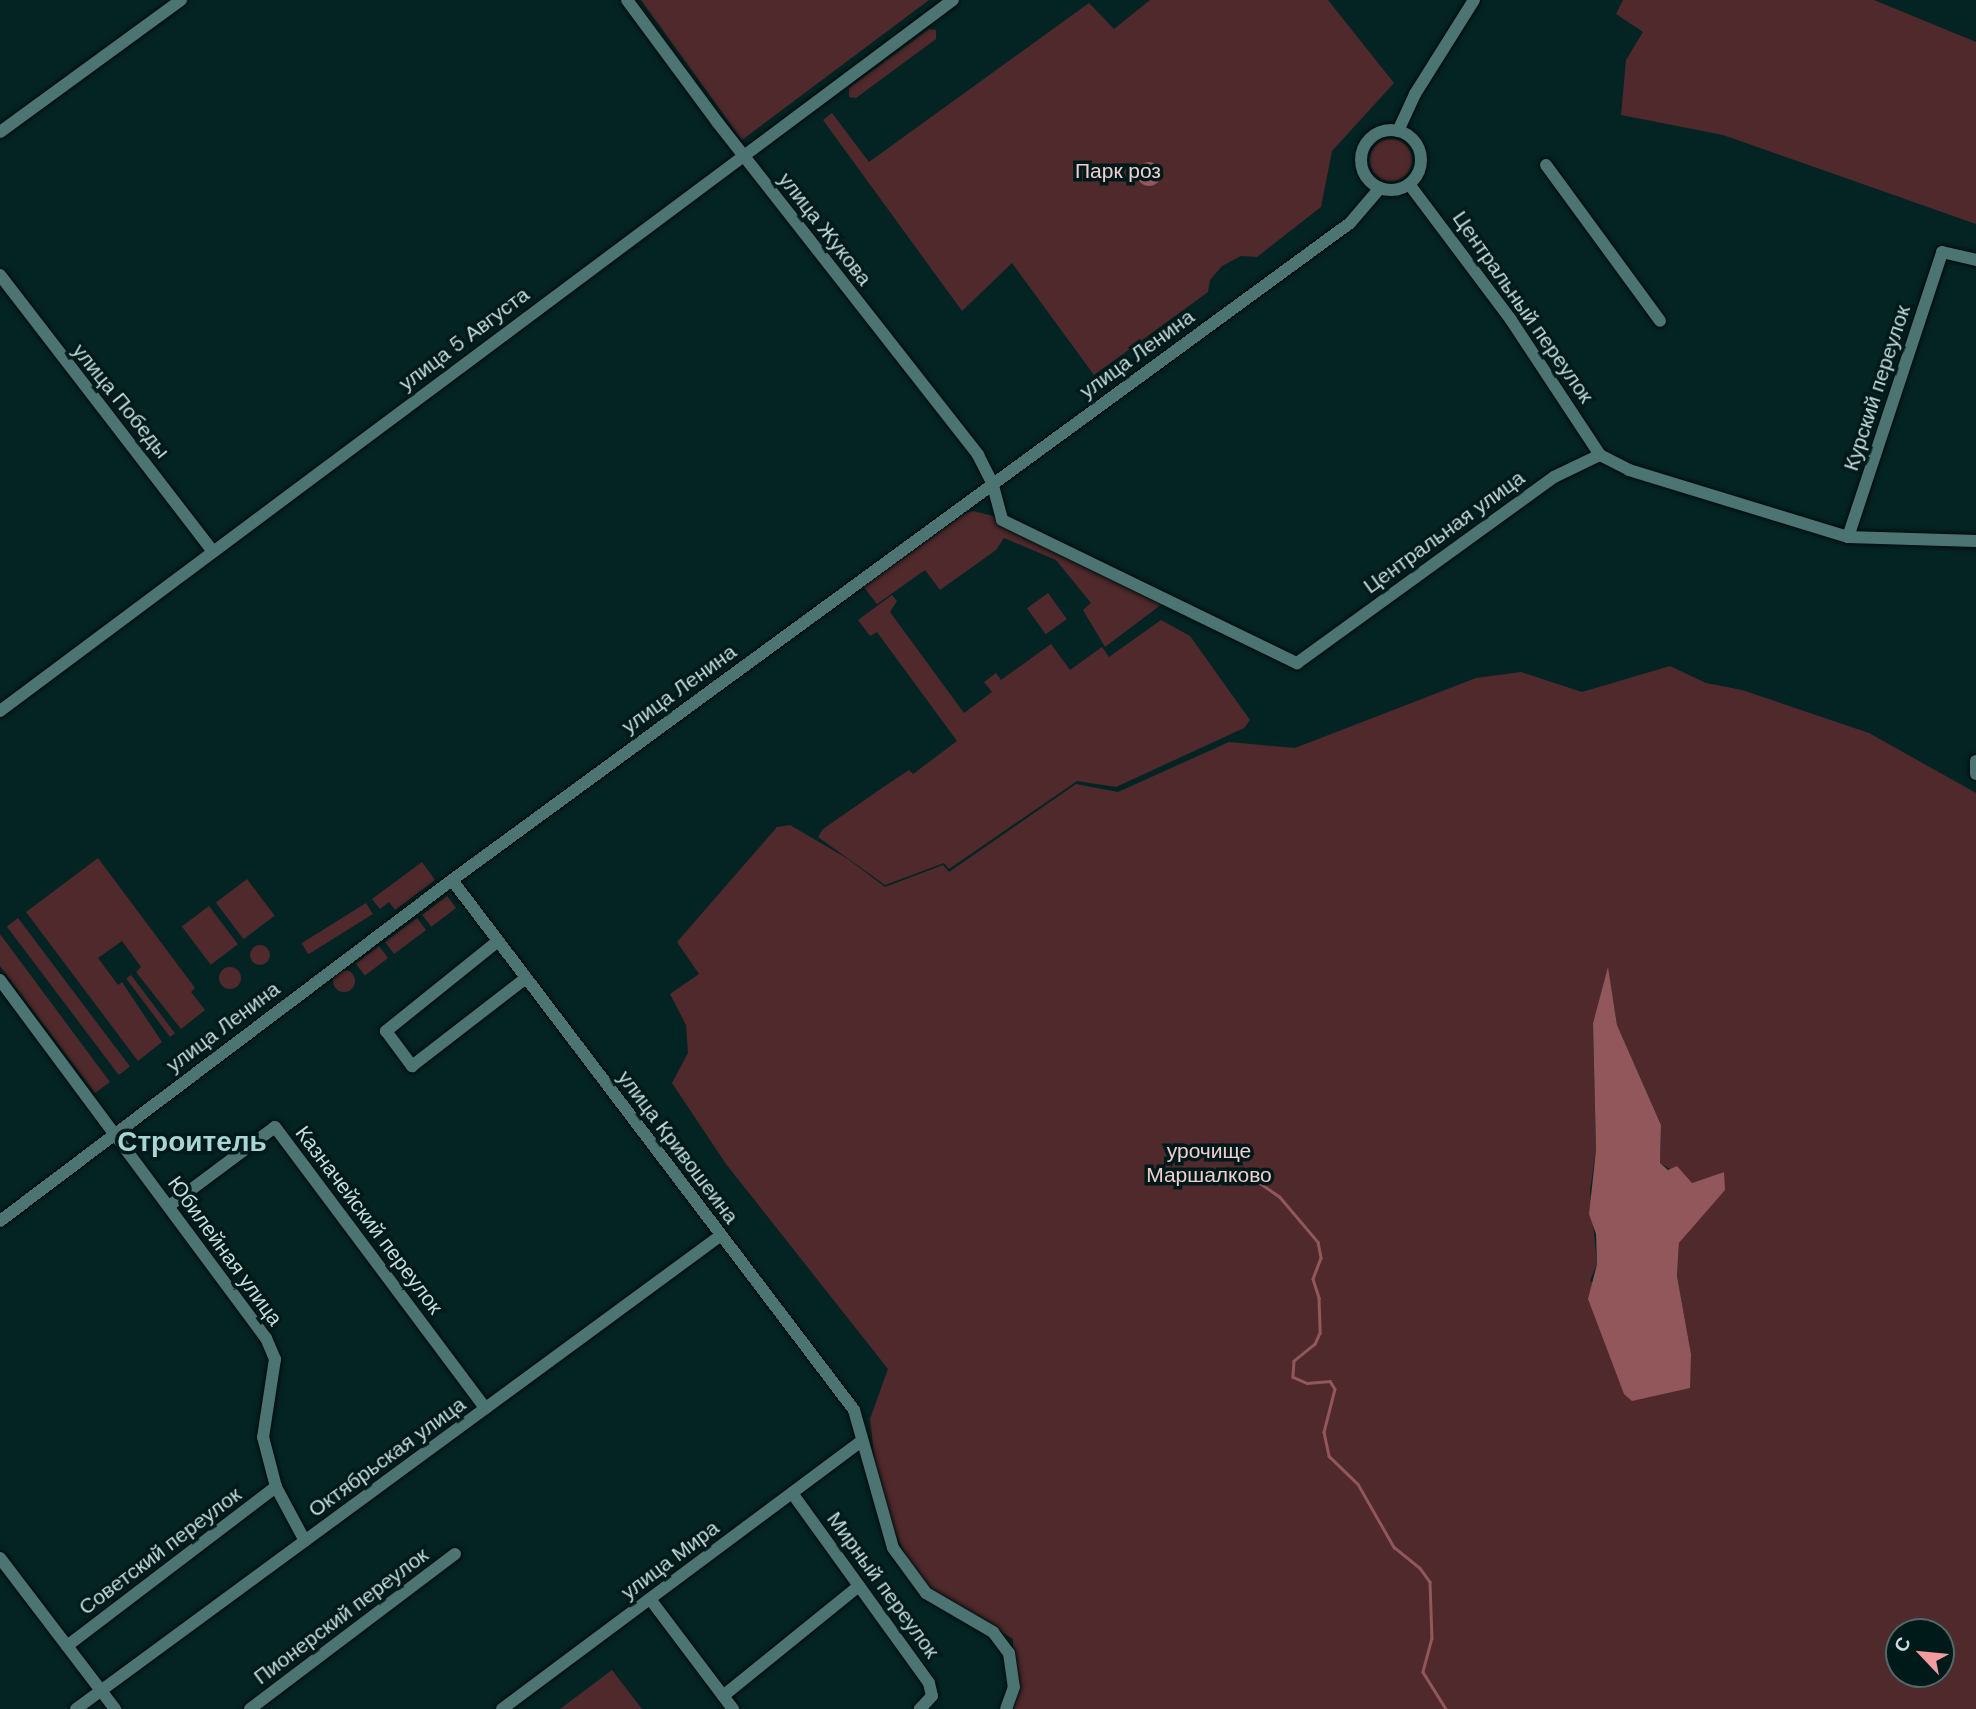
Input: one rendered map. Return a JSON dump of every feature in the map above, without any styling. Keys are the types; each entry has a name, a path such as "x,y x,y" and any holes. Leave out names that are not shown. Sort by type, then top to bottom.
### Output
{"street":[{"path":"0,132 181,0"},
{"name":"улица Жукова","path":"627,0 742,155 978,455 992,482"},
{"name":"улица 5 Августа","path":"0,711 953,0"},
{"path":"1398,131 1415,94 1474,0"},
{"path":"1398,131 1416,144 1420,154 1416,176 1409,184 1380,188 1364,174 1362,152 1376,134 1398,131"},
{"path":"1546,164 1660,321"},
{"name":"Центральный переулок","path":"1409,184 1511,320 1600,455"},
{"name":"улица Ленина","path":"0,1221 114,1132 452,880 992,482 1350,223 1380,188"},
{"name":"Курский переулок","path":"1848,537 1942,252 1976,260"},
{"name":"улица Победы","path":"0,275 213,552"},
{"path":"1600,455 1629,470 1848,537 1976,541"},
{"name":"Центральная улица","path":"992,482 1002,520 1297,663 1554,477 1600,455"},
{"name":"улица Кривошеина","path":"452,880 854,1410 862,1427 861,1441 893,1548 926,1593 993,1632 1009,1653 1014,1687 1006,1709"},
{"path":"498,941 386,1031 412,1066 526,978"},
{"name":"Юбилейная улица","path":"0,980 261,1332 275,1359 263,1437 276,1487 305,1541"},
{"name":"Казначейский переулок","path":"169,1206 275,1126 485,1408"},
{"name":"Октябрьская улица","path":"76,1709 720,1236"},
{"name":"улица Мира","path":"502,1709 861,1441"},
{"name":"Советский переулок","path":"67,1646 276,1487"},
{"name":"Мирный переулок","path":"792,1493 929,1683 924,1706"},
{"name":"Пионерский переулок","path":"250,1709 455,1554"},
{"path":"0,1558 115,1709"},
{"path":"723,1696 859,1586"},
{"path":"650,1599 733,1709"}],"green space":[{"path":"641,0 929,0 742,140"},
{"name":"Парк роз","path":"1150,0 1328,0 1394,83 1332,151 1321,207 1257,257 1241,256 1222,266 1210,280 1208,292 1094,375 1012,263 962,311 823,120 832,113 869,162 1089,3 1114,29"},
{"path":"1623,0 1874,0 1976,42 1976,224 1723,135 1621,115 1626,60 1643,32 1616,14"},
{"path":"929,29 936,30 936,39 856,98 849,97 849,88"},
{"path":"1391,139 1406,145 1412,160 1406,175 1391,181 1376,175 1370,160 1376,145"},
{"path":"973,511 993,516 1166,601 1105,647 1083,610 1091,603 1056,560 1004,538 996,550 940,590 925,570 877,604 863,586 963,514"},
{"path":"1048,593 1067,619 1046,634 1027,608"},
{"path":"892,595 897,601 890,612 964,713 992,692 984,682 996,673 1001,680 1051,644 1070,670 1102,647 1109,657 1161,620 1190,636 1250,720 1244,728 1116,787 1077,781 949,869 944,863 885,885 818,837 823,829 882,788 909,770 913,774 957,741 877,632 870,636 858,620"},
{"name":"урочище Маршалково","path":"1670,666 1706,683 1742,690 1869,733 1976,793 1976,1709 1013,1709 1013,1639 918,1581 892,1526 876,1472 870,1419 888,1369 726,1164 672,1083 688,1053 686,1025 670,994 699,974 677,942 777,827 790,825 848,859 885,887 943,865 949,872 1076,784 1118,792 1229,742 1295,748 1476,678 1521,672 1582,692","holes":["1608,969 1617,1025 1661,1125 1660,1163 1692,1183 1724,1172 1724,1190 1679,1243 1677,1276 1691,1354 1590,1281 1597,1264 1590,1191 1596,1150 1593,1023"]},
{"path":"98,858 195,988 191,992 205,1010 181,1029 136,972 141,967 122,941 98,958 118,985 122,982 162,1042 138,1061 26,912"},
{"path":"422,862 435,880 395,910 389,902 380,909 372,899"},
{"path":"247,879 275,916 244,939 216,902"},
{"path":"447,896 456,908 431,927 422,915"},
{"path":"366,903 373,914 308,954 302,943"},
{"path":"209,906 238,944 211,965 182,926"},
{"path":"18,918 130,1067 119,1075 7,926"},
{"path":"417,918 426,930 394,954 385,942"},
{"path":"0,934 110,1082 95,1093 0,966"},
{"path":"260,945 267,948 270,955 267,962 260,965 253,962 250,955 253,948"},
{"path":"379,946 388,958 365,975 356,963"},
{"path":"230,967 238,970 241,978 238,986 230,989 222,986 219,978 222,970"},
{"path":"344,970 352,973 355,981 352,989 344,992 336,989 333,981 336,973"},
{"path":"131,975 175,1033 170,1037 126,979"},
{"path":"385,1579 391,1588 357,1611 351,1602"},
{"path":"612,1670 642,1709 560,1709"}],"shaded area":[{"path":"1149,162 1160,169 1161,174 1154,185 1149,186 1138,179 1137,174 1144,163"},
{"path":"1608,967 1617,1025 1661,1125 1660,1163 1668,1170 1677,1166 1692,1183 1724,1172 1725,1190 1679,1243 1677,1276 1691,1354 1690,1388 1632,1401 1624,1394 1588,1299 1597,1264 1596,1234 1589,1214 1596,1150 1593,1023"}],"waterway":[{"path":"1239,1181 1260,1183 1280,1197 1318,1242 1321,1258 1313,1279 1319,1298 1320,1333 1315,1344 1294,1361 1293,1377 1307,1383 1330,1381 1335,1389 1324,1432 1329,1456 1358,1484 1394,1547 1420,1568 1430,1582 1432,1638 1423,1672 1446,1709"}],"district":[{"name":"Строитель","path":"192,1142"}]}
